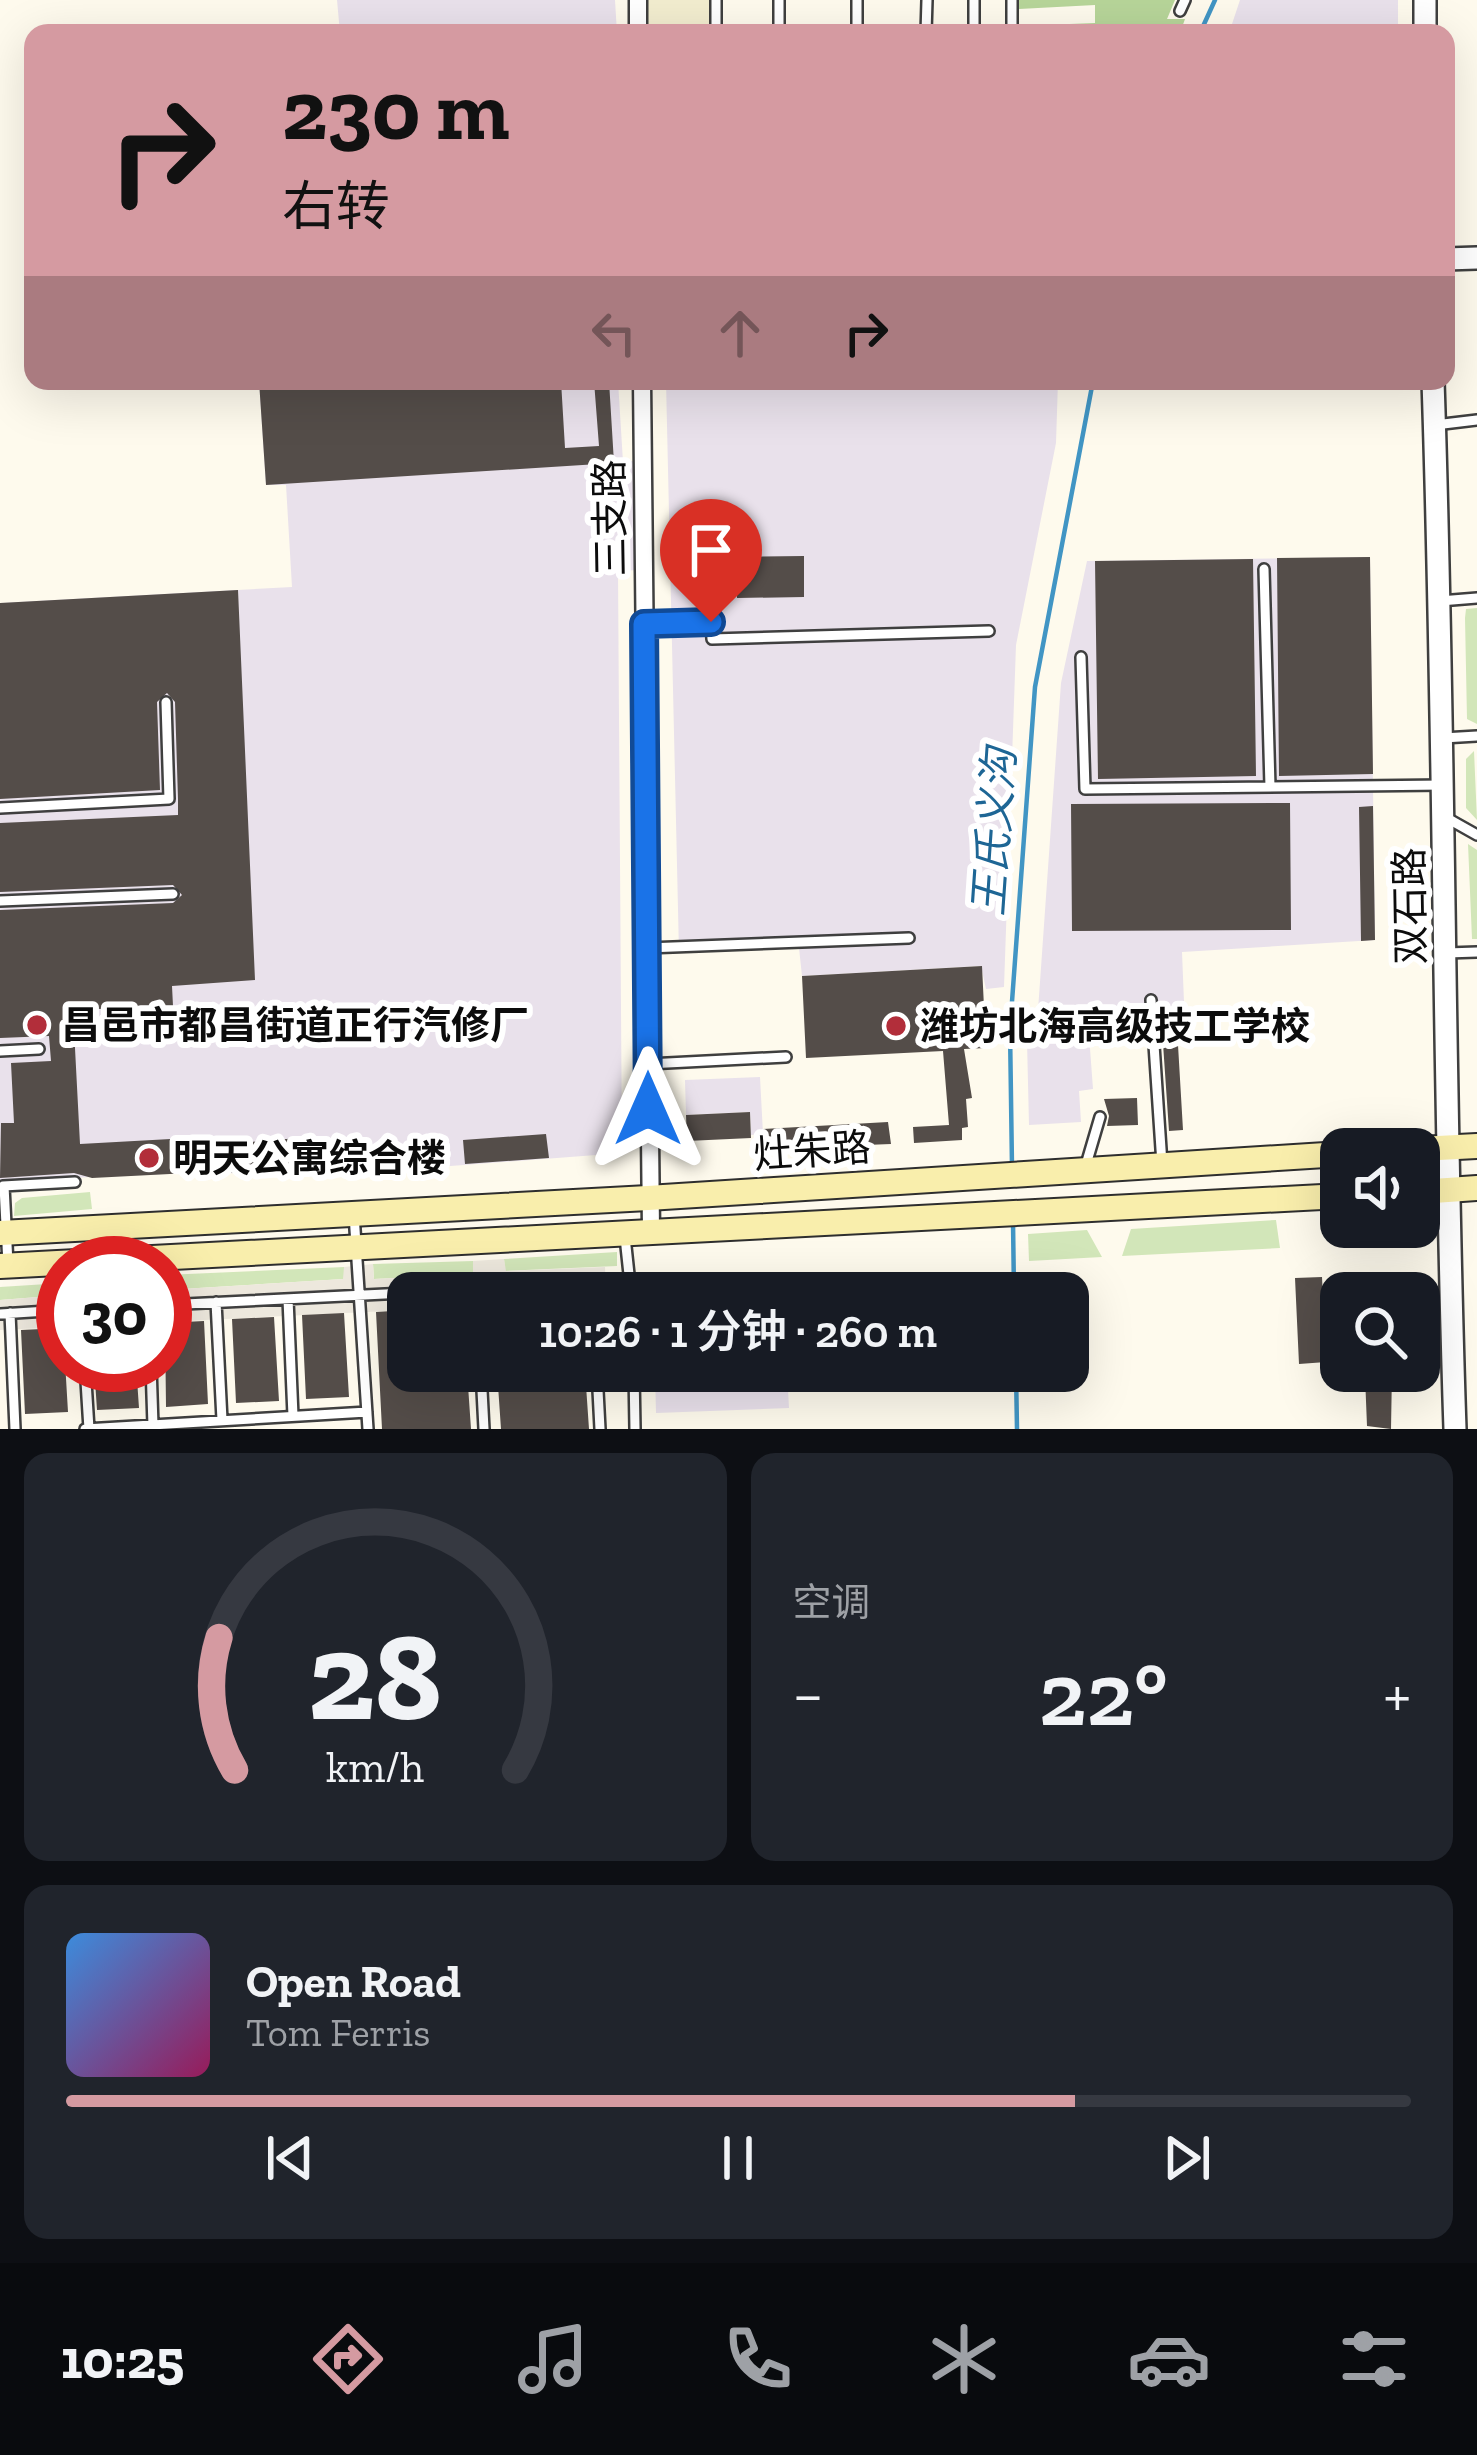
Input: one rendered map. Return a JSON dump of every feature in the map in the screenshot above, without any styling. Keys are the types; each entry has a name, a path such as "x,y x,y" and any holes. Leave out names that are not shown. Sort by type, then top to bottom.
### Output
{"main road":[{"path":"1440,1148 1477,1146"},
{"name":"灶朱路","path":"3,1233 1320,1155"},
{"path":"1440,1190 1477,1188"},
{"name":"灶朱路","path":"192,1257 1320,1197"},
{"name":"灶朱路","path":"4,1265 36,1264"}],"street":[{"name":"三支路","path":"642,390 651,1230"},
{"name":"双石路","path":"1433,390 1447,953 1445,1148 1455,1429"}],"lane":[{"path":"1435,425 1477,420"},
{"path":"1264,569 1270,787"},
{"path":"1440,601 1477,598"},
{"path":"644,624 711,622 712,639 989,631"},
{"path":"1081,657 1085,788 1444,785"},
{"path":"0,808 169,799 166,701"},
{"path":"1443,738 1477,736"},
{"path":"1444,817 1477,835"},
{"path":"0,901 173,894"},
{"path":"647,948 909,938"},
{"path":"1447,953 1477,952"},
{"path":"1151,1000 1162,1164"},
{"path":"0,1051 39,1049"},
{"path":"648,1064 787,1058"},
{"path":"1085,1168 1100,1118"},
{"path":"4,1265 2,1186 76,1182"},
{"path":"353,1214 368,1429"},
{"path":"144,1226 145,1236"},
{"path":"625,1232 629,1272"},
{"path":"192,1304 387,1294"},
{"path":"288,1299 293,1416"},
{"path":"216,1303 222,1420"},
{"path":"15,1429 5,1313 36,1311"},
{"path":"86,1392 87,1429 367,1412"},
{"path":"152,1392 153,1429"},
{"path":"482,1392 484,1429"},
{"path":"598,1392 601,1429"},
{"path":"634,1392 635,1429"}],"shaded area":[{"path":"337,0 615,0 616,24 339,24"},
{"path":"645,0 710,0 709,24 645,24"},
{"path":"1240,0 1398,0 1398,24 1232,24"},
{"path":"260,390 619,390 623,462 634,461 638,570 618,571 622,1153 305,1177 209,1172 0,1181 0,603 292,587 286,485 266,485"},
{"path":"666,390 1058,390 1056,443 1016,645 1004,987 986,989 981,966 802,976 799,948 679,953"},
{"path":"1370,557 1375,940 1182,952 1185,1027 1089,1035 1093,1089 1079,1091 1081,1122 1029,1125 1027,1041 1036,1039 1061,683 1087,561"},
{"path":"760,1077 763,1134 751,1135 750,1112 686,1115 685,1080"},
{"path":"504,1259 506,1271 605,1267 605,1272 473,1272 473,1261"},
{"path":"373,1264 374,1279 387,1278 387,1311 192,1321 192,1288 343,1279 344,1267"},
{"path":"36,1297 36,1328 0,1330 0,1300"},
{"path":"656,1392 788,1392 789,1408 656,1413"}],"green space":[{"path":"1019,0 1175,0 1167,19 1185,19 1183,24 1069,24 1095,23 1095,5 1019,9"},
{"path":"1477,608 1477,724 1467,719 1465,618 1466,609"},
{"path":"1474,751 1477,820 1466,808 1466,759"},
{"path":"1468,844 1477,850 1477,939 1472,939"},
{"path":"90,1192 92,1209 14,1216 15,1203 22,1198"},
{"path":"1276,1220 1280,1248 1122,1256 1131,1229"},
{"path":"1087,1230 1102,1257 1029,1261 1028,1234"},
{"path":"617,1252 617,1266 505,1271 504,1259"},
{"path":"473,1261 473,1272 387,1272 387,1278 374,1279 373,1264"},
{"path":"344,1267 344,1279 192,1288 192,1274"},
{"path":"36,1285 36,1297 0,1300 0,1287"}],"building":[{"path":"260,390 562,390 565,448 599,446 595,390 610,390 614,463 266,485"},
{"path":"804,556 804,597 737,598 736,557"},
{"path":"1370,557 1373,774 1279,776 1277,558"},
{"path":"1253,559 1256,776 1098,779 1095,561"},
{"path":"238,590 255,980 172,986 173,1006 73,1010 80,1144 207,1137 209,1172 0,1178 1,1123 14,1123 11,1063 51,1061 49,1036 0,1038 0,910 173,903 182,895 173,885 0,892 0,823 178,815 178,799 175,702 167,693 157,702 160,790 0,799 0,603"},
{"path":"1290,803 1291,930 1072,931 1071,804"},
{"path":"1373,806 1375,940 1361,941 1359,807"},
{"path":"982,966 986,1048 964,1049 972,1098 966,1099 968,1127 962,1128 962,1140 914,1143 913,1127 949,1125 943,1051 806,1058 802,976"},
{"path":"1177,1028 1183,1130 1169,1131 1162,1029"},
{"path":"1137,1098 1138,1125 1107,1126 1104,1099"},
{"path":"750,1112 751,1138 687,1141 686,1115"},
{"path":"888,1122 891,1144 764,1149 763,1129"},
{"path":"546,1134 549,1158 465,1164 463,1140"},
{"path":"298,1138 301,1168 230,1173 228,1144"},
{"path":"1320,1277 1320,1362 1299,1364 1295,1278"},
{"path":"387,1311 387,1392 468,1392 471,1429 382,1429 376,1312"},
{"path":"344,1313 349,1397 306,1399 302,1315"},
{"path":"274,1317 279,1401 236,1403 232,1319"},
{"path":"204,1321 208,1404 166,1407 166,1392 192,1392 192,1322"},
{"path":"36,1329 36,1392 67,1392 68,1412 25,1414 21,1330"},
{"path":"96,1392 138,1392 139,1408 97,1410"},
{"path":"498,1392 586,1392 589,1429 501,1429"},
{"path":"1366,1392 1392,1392 1391,1429 1367,1426"}],"waterway":[{"name":"王氏义沟","path":"1204,24 1215,0"},
{"name":"王氏义沟","path":"1012,1167 1010,1029 1035,687 1091,390"},
{"name":"王氏义沟","path":"1013,1221 1014,1272"},
{"name":"王氏义沟","path":"1016,1392 1017,1429"}],"place":[{"name":"昌邑市都昌街道正行汽修厂","path":"37,1025"},
{"name":"潍坊北海高级技工学校","path":"896,1026"},
{"name":"明天公寓综合楼","path":"149,1158"}],"route":[{"path":"648,1109 644,624 711,622"}]}
